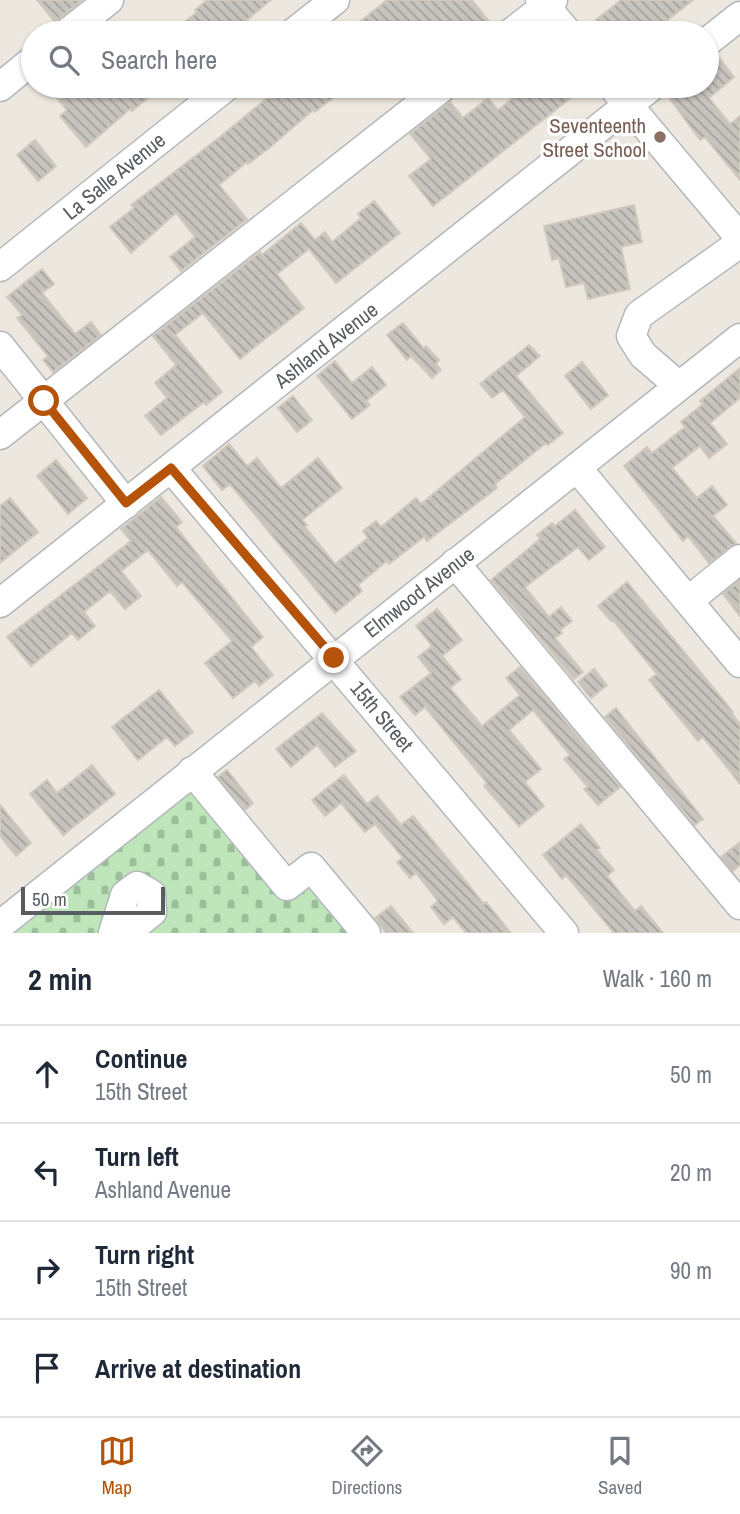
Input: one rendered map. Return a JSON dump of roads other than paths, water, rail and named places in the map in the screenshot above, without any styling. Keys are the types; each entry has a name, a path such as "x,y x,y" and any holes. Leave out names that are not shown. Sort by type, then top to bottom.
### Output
{"street":[{"path":"82,21 109,0"},
{"path":"308,21 335,0"},
{"path":"525,21 546,2 559,21"},
{"path":"719,33 740,16"},
{"path":"0,87 21,70"},
{"name":"La Salle Avenue","path":"0,267 212,98"},
{"path":"0,435 429,98"},
{"name":"Ashland Avenue","path":"0,603 171,468 616,98"},
{"path":"622,98 740,241 639,315 631,336 643,355 679,386"},
{"name":"Elmwood Avenue","path":"0,925 740,338"},
{"path":"0,346 126,503"},
{"name":"15th Street","path":"171,468 564,933"},
{"path":"577,468 740,663"},
{"path":"688,601 740,559"},
{"path":"455,563 740,905"},
{"path":"192,771 287,886 311,867 366,933"},
{"path":"113,933 125,895 137,886 151,894 152,912 126,933"}],"place":[{"name":"Seventeenth Street School","path":"660,137"}]}
